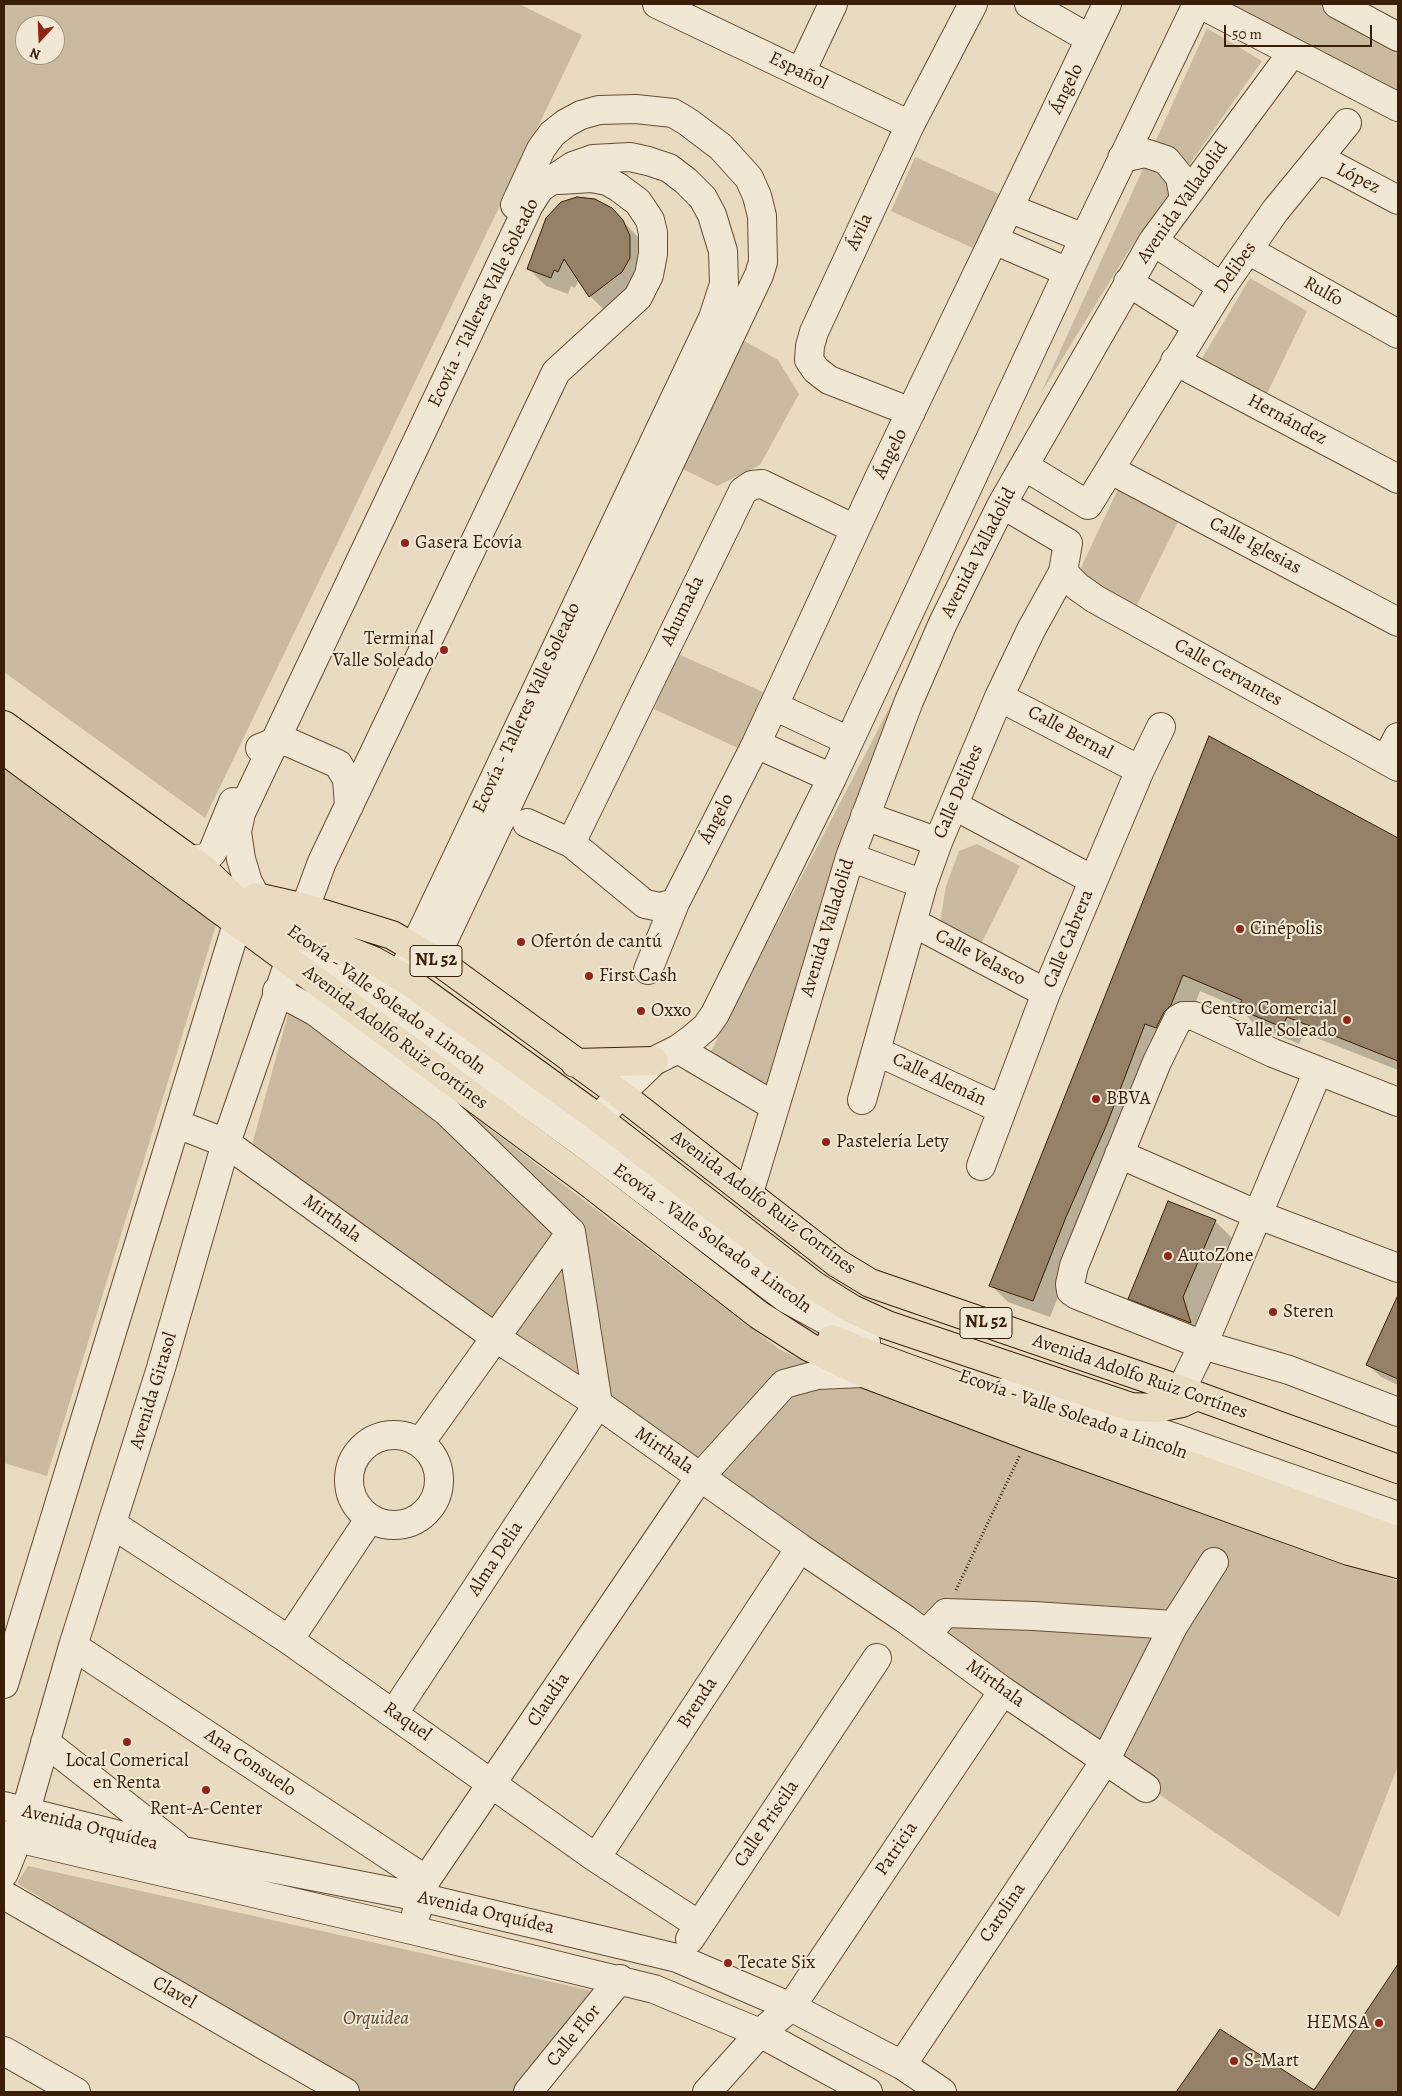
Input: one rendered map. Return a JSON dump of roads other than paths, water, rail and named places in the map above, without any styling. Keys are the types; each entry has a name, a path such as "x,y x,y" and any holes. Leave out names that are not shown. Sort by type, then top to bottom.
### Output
{"main road":[{"path":"4,725 196,864 239,903"},
{"name":"Avenida Adolfo Ruiz Cortínes","path":"4,750 239,903 293,946 585,1149 759,1315 818,1351 863,1373 1029,1436 1349,1551 1398,1564"},
{"name":"Avenida Adolfo Ruiz Cortínes","path":"239,903 305,908 392,935 424,954 620,1094 837,1262 870,1283 1189,1393 1398,1468"},
{"path":"293,946 344,948 374,961 404,978 585,1149 750,1298 809,1336 869,1366 1032,1426 1398,1552"},
{"path":"575,1063 654,1061"},
{"path":"585,1149 852,1309 887,1326 1131,1407 1157,1408 1182,1403 1189,1393"},
{"path":"585,1149 778,1306 824,1335 863,1352 973,1392 1176,1461 1398,1541"}],"street":[{"name":"Español","path":"657,4 690,10 801,72 910,125"},
{"path":"801,72 833,4"},
{"name":"Ávila","path":"911,412 829,380 816,370 809,360 810,346 814,332 910,125 973,4"},
{"path":"1028,4 1090,39"},
{"name":"Ángelo","path":"648,970 675,904 756,744 911,412 1107,4"},
{"path":"1199,4 1398,107"},
{"name":"Avenida Valladolid","path":"585,1149 620,1094 654,1061 678,1050 706,1027 715,1014 850,741 1084,238 1199,4"},
{"path":"1337,4 1398,38"},
{"name":"Avenida Valladolid","path":"749,1192 850,857 864,816 923,668 1002,504 1128,282 1153,241 1292,53"},
{"path":"404,978 405,967 424,954 759,275 763,262 762,216 757,196 749,178 720,146 688,122 673,114 617,108 581,115 566,123 552,134 541,149 534,186"},
{"name":"Delibes","path":"1111,470 1175,361 1222,287 1275,211 1347,123"},
{"path":"1122,158 1144,153 1166,160 1180,177 1184,199"},
{"name":"Ecovía - Talleres Valle Soleado","path":"424,954 713,318 724,284 723,251 712,215 703,198 669,168 630,157 593,159 574,166 534,186"},
{"name":"López","path":"1316,161 1332,165 1398,200"},
{"name":"Avenida Girasol","path":"4,1873 15,1809 45,1742 73,1646 161,1368 226,1143 320,867 556,372 638,297 649,275 653,248 650,220 642,207 629,194 606,181 592,178 534,186"},
{"name":"Ecovía - Talleres Valle Soleado","path":"239,903 238,824 266,746 529,205 540,188 534,186"},
{"path":"1009,208 1084,238"},
{"path":"994,240 1068,272"},
{"path":"1153,241 1222,287"},
{"name":"Rulfo","path":"1248,250 1398,334"},
{"path":"1128,282 1197,326"},
{"name":"Hernández","path":"1175,361 1395,468"},
{"path":"1024,466 1088,505 1111,470"},
{"name":"Calle Iglesias","path":"1111,470 1398,622"},
{"name":"Ahumada","path":"571,843 743,491 752,485 762,484 856,529"},
{"name":"Calle Delibes","path":"862,1100 914,922 923,884 938,842 955,806 999,696 1031,630 1063,572 1068,543 1002,504"},
{"name":"Calle Cervantes","path":"1063,572 1078,587 1095,599 1394,755"},
{"name":"Calle Bernal","path":"999,696 1140,770"},
{"path":"774,706 850,741"},
{"name":"Calle Cabrera","path":"981,1166 1046,993 1140,770 1161,727"},
{"path":"196,864 212,853 223,824 266,746 288,742 338,764 347,779 349,806"},
{"path":"756,744 832,778"},
{"path":"955,806 1093,880"},
{"path":"864,816 938,842"},
{"path":"527,823 571,843 645,904 660,907 675,904"},
{"path":"4,1684 177,1124 239,903 223,824"},
{"path":"850,857 923,884"},
{"path":"320,867 327,897 352,919 374,930"},
{"name":"Calle Velasco","path":"914,922 1046,993"},
{"name":"Ecovía - Valle Soleado a Lincoln","path":"293,946 585,1149 787,1299 832,1325 880,1349 1398,1528"},
{"path":"277,991 316,1012 446,1111 571,1232 598,1404"},
{"path":"1398,1102 1273,1053 1194,1016 1183,1016 1178,1019 1157,1062 1070,1278 1071,1290 1077,1295 1203,1345 1289,1370 1398,1412"},
{"path":"678,1050 774,1106"},
{"name":"Calle Alemán","path":"876,1051 1001,1109"},
{"path":"1189,1393 1203,1345 1256,1214 1318,1070"},
{"name":"Mirthala","path":"177,1124 226,1143 496,1338 598,1404 800,1548 926,1634 1003,1691 1146,1788"},
{"path":"585,1149 808,1300 881,1335 1398,1516"},
{"path":"1119,1154 1256,1214 1398,1268"},
{"path":"420,1443 571,1232"},
{"name":"Claudia","path":"412,1930 423,1889 700,1477 784,1384 792,1368 818,1351"},
{"path":"784,1384 817,1375 863,1373"},
{"name":"Alma Delia","path":"394,1713 598,1404"},
{"path":"390,1435 406,1436 420,1443 430,1452 437,1469 439,1488 435,1500 423,1514 407,1523 394,1525 370,1518 358,1508 350,1494 348,1478 352,1462 361,1448 374,1439 390,1435"},
{"path":"290,1640 370,1518"},
{"name":"Raquel","path":"112,1524 290,1640 596,1858 699,1924"},
{"name":"Brenda","path":"596,1858 800,1548"},
{"name":"Carolina","path":"902,2065 1105,1761 1174,1625 1214,1562"},
{"path":"926,1634 946,1613 1034,1616 1174,1625"},
{"name":"Ana Consuelo","path":"73,1646 423,1889"},
{"name":"Calle Priscila","path":"654,1989 677,1958 877,1658"},
{"name":"Patricia","path":"707,2092 760,2033 791,2007 1003,1691"},
{"path":"45,1742 184,1851"},
{"name":"Avenida Orquídea","path":"15,1809 184,1851 423,1889 677,1958 791,2007 902,2065 942,2092"},
{"name":"Avenida Orquídea","path":"11,1837 620,1979 654,1989 760,2033 868,2092"},
{"name":"Clavel","path":"4,1895 345,2092"},
{"name":"Calle Flor","path":"528,2092 620,1979"},
{"path":"4,2051 76,2092"}],"place":[{"name":"Gasera Ecovía","path":"405,543"},
{"name":"Terminal Valle Soleado","path":"444,650"},
{"name":"Cinépolis","path":"1240,929"},
{"name":"Ofertón de cantú","path":"521,942"},
{"name":"First Cash","path":"589,976"},
{"name":"Oxxo","path":"641,1011"},
{"name":"Centro Comercial Valle Soleado","path":"1347,1020"},
{"name":"BBVA","path":"1096,1099"},
{"name":"Pastelería Lety","path":"826,1142"},
{"name":"AutoZone","path":"1168,1256"},
{"name":"Steren","path":"1273,1312"},
{"name":"Local Comerical en Renta","path":"127,1742"},
{"name":"Rent-A-Center","path":"206,1790"},
{"name":"Tecate Six","path":"728,1963"},
{"name":"HEMSA","path":"1379,2023"},
{"name":"S-Mart","path":"1234,2061"}],"park label":[{"name":"Orquidea","path":"376,2019"}]}
